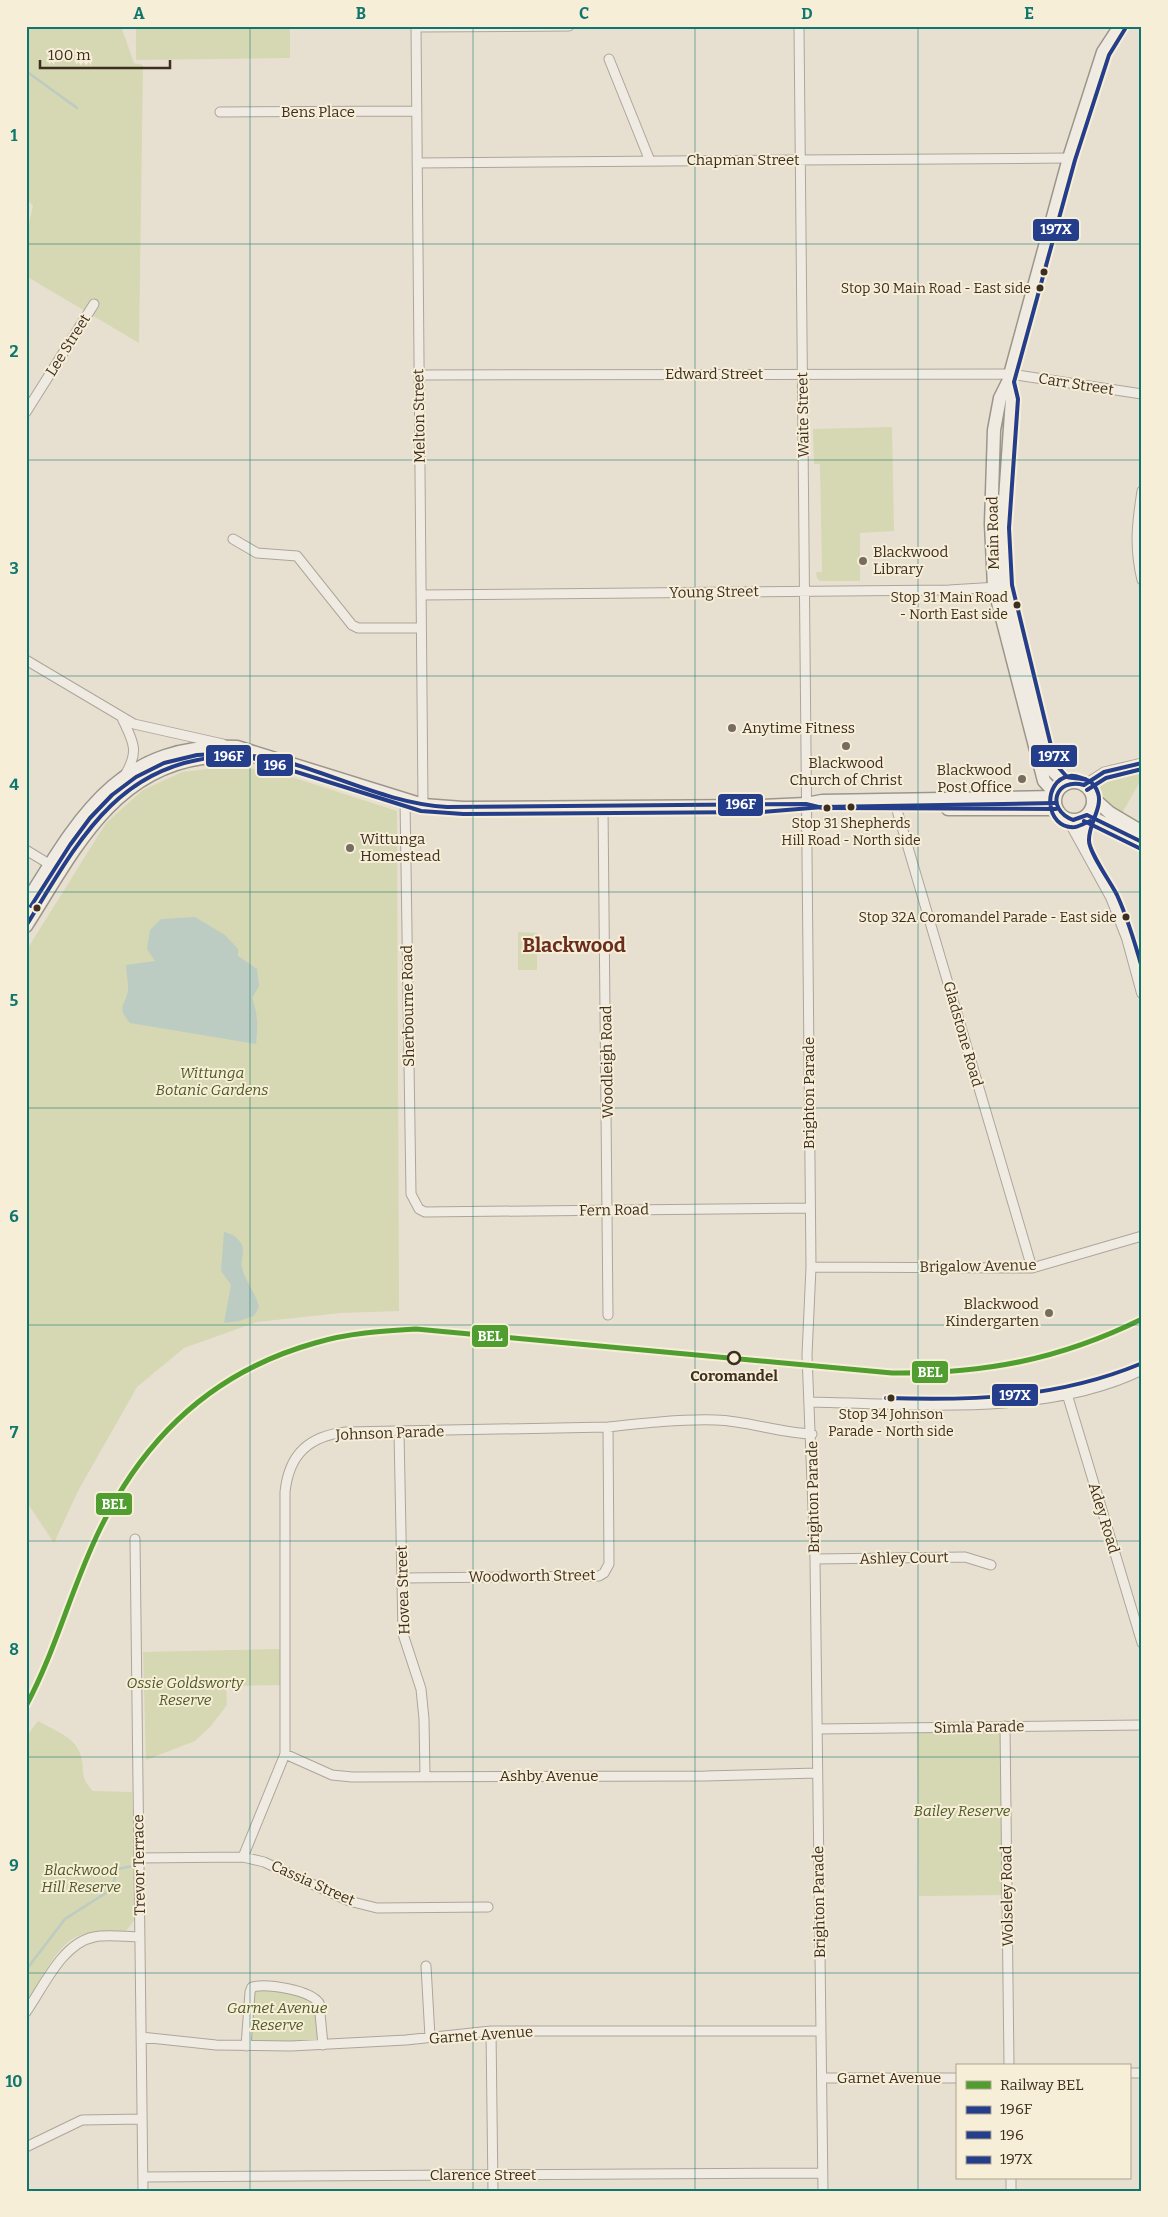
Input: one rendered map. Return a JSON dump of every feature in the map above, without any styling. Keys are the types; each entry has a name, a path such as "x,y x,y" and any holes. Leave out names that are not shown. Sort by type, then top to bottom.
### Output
{"main road":[{"name":"Main Road","path":"1056,800 1044,781 1000,586 1012,399 1009,378 1069,158 1103,52 1120,26"},
{"name":"Main Road","path":"1000,586 1046,756 1053,771 1066,784"},
{"path":"26,926 88,809 123,778 160,758 216,746 237,747 423,805 463,808 603,808 806,804 822,801 895,804 1056,800"},
{"path":"26,903 102,814 132,785 164,768 200,758 268,756"},
{"path":"1027,799 1044,781"},
{"path":"1056,800 1066,784 1075,782 1084,785 1090,791 1093,798 1110,813 1142,832"},
{"path":"1056,800 1061,815 1068,820 1077,820 1086,816 1092,807 1093,798"},
{"path":"895,804 1027,799 1056,800"},
{"path":"1086,816 1142,842"}],"street":[{"path":"416,26 569,26"},
{"name":"Melton Street","path":"416,26 423,805"},
{"name":"Waite Street","path":"799,26 806,804"},
{"path":"610,59 650,161"},
{"name":"Bens Place","path":"220,112 416,111"},
{"name":"Chapman Street","path":"417,163 1069,158"},
{"name":"Lee Street","path":"26,412 94,304"},
{"name":"Edward Street","path":"419,375 802,374 1009,378"},
{"name":"Carr Street","path":"1009,378 1142,394"},
{"path":"1142,491 1136,526 1136,556 1142,580"},
{"path":"233,539 257,553 296,556 352,625 358,628 421,628"},
{"name":"Young Street","path":"421,595 804,591 1000,586"},
{"path":"26,660 122,718 150,728 237,747"},
{"path":"122,718 135,751 132,762 123,778"},
{"path":"1084,785 1104,772 1142,763"},
{"name":"Sherbourne Road","path":"405,800 411,1194 418,1209"},
{"name":"Brighton Parade","path":"806,804 810,1208 808,1355 812,1434 823,2191"},
{"name":"Gladstone Road","path":"895,804 1032,1268"},
{"name":"Woodleigh Road","path":"603,808 609,1210 608,1315"},
{"path":"1082,843 1086,816"},
{"path":"1068,820 1111,897 1127,938 1142,993"},
{"path":"26,850 56,868"},
{"name":"Fern Road","path":"418,1209 425,1212 810,1208"},
{"name":"Brigalow Avenue","path":"810,1267 1032,1268 1142,1236"},
{"path":"810,1402 984,1404 1067,1394 1122,1380 1142,1370"},
{"name":"Adey Road","path":"1067,1394 1142,1643"},
{"name":"Johnson Parade","path":"243,1857 285,1754 287,1477 300,1452 321,1437 346,1432 608,1427 717,1420 745,1423 772,1430 812,1434"},
{"name":"Woodworth Street","path":"402,1578 599,1576 604,1573 609,1564 608,1427"},
{"name":"Hovea Street","path":"399,1432 403,1634 420,1689 424,1719 425,1776"},
{"name":"Trevor Terrace","path":"136,1539 143,2191"},
{"name":"Ashley Court","path":"814,1559 966,1557 992,1565"},
{"name":"Simla Parade","path":"817,1729 1142,1725"},
{"name":"Wolseley Road","path":"1005,1726 1009,2064"},
{"name":"Ashby Avenue","path":"285,1754 332,1775 352,1777 705,1776 817,1773"},
{"name":"Cassia Street","path":"139,1858 243,1857 264,1862 349,1901 377,1908 488,1907"},
{"path":"26,2012 58,1964 70,1950 84,1940 95,1936 140,1937"},
{"path":"426,1966 430,2038"},
{"path":"246,2046 250,1992 252,1987 260,1985 306,1993 315,1998 319,2003 323,2045"},
{"path":"491,2031 493,2191"},
{"name":"Garnet Avenue","path":"142,2037 216,2045 246,2046 323,2045 430,2038 491,2031 821,2031"},
{"name":"Garnet Avenue","path":"822,2078 956,2078"},
{"path":"26,2147 82,2120 142,2119"},
{"name":"Clarence Street","path":"143,2177 823,2172"}],"green space":[{"path":"26,26 121,26 134,63 143,65 139,343 26,276 26,236 33,206 26,198"},
{"path":"136,26 290,26 290,58 136,60"},
{"path":"892,427 894,531 860,533 860,581 820,581 817,578 816,572 822,572 820,464 814,464 813,429"},
{"name":"Wittunga Botanic Gardens","path":"224,767 270,770 397,811 399,1311 341,1313 257,1322 184,1348 137,1387 78,1491 54,1543 26,1501 26,951 106,823 143,790 182,772"},
{"path":"1142,767 1142,778 1121,815 1103,799 1094,782 1104,776"},
{"path":"518,932 537,933 537,970 518,970"},
{"name":"Ossie Goldsworty Reserve","path":"282,1649 282,1685 226,1686 227,1705 210,1727 195,1741 146,1760 143,1652"},
{"name":"Blackwood Hill Reserve","path":"38,1721 67,1737 76,1746 81,1757 85,1781 93,1791 132,1792 136,1918 126,1931 88,1933 69,1941 48,1967 26,2004 26,1737"},
{"name":"Bailey Reserve","path":"1005,1726 1007,1895 919,1896 917,1728"},
{"name":"Garnet Avenue Reserve","path":"260,1988 305,1996 317,2005 320,2042 248,2043 252,1994"}],"shaded area":[{"path":"195,917 225,935 238,949 238,956 257,969 259,986 252,998 257,1021 256,1044 130,1023 123,1012 122,1009 128,988 126,965 155,961 147,949 150,930 161,919"},
{"path":"224,1232 234,1236 242,1245 242,1268 259,1307 254,1316 224,1323 231,1285 221,1271"}],"waterway":[{"path":"26,71 77,108"},
{"path":"26,1970 65,1919 112,1889 117,1869 138,1865"}],"rail line":[{"name":"BEL","path":"26,1706 47,1662 81,1571 101,1527 139,1463 187,1411 215,1389 279,1355 340,1337 416,1329 892,1373 925,1373 958,1371 1020,1362 1081,1345 1142,1319"}],"transit line":[{"name":"197X","path":"1125,29 1109,55 1075,160 1014,382 1018,399 1009,528 1012,585 1053,754 1059,768 1067,777 1089,781 1098,793 1099,804 1089,835 1090,846 1121,904 1142,968"},
{"name":"196","path":"31,906 70,845 90,818 112,795 136,777 164,763 197,755 236,753 421,811 463,814 762,812 823,807 1055,803"},
{"name":"196F","path":"26,926 82,839 102,814 125,793 152,776 183,763 219,757 273,758 387,796 427,805 447,807 806,804 823,808 1056,809"},
{"name":"196F","path":"1087,815 1073,820 1064,815 1059,809 1057,802 1057,795 1060,790 1074,784 1084,785 1104,772 1142,763"},
{"name":"196","path":"1087,790 1106,778 1142,769"},
{"name":"196","path":"1085,779 1076,776 1061,779 1054,786 1050,804 1057,821 1065,826 1075,827 1090,821"},
{"name":"196F","path":"1087,815 1142,842"},
{"name":"196","path":"1084,821 1139,848"},
{"name":"197X","path":"886,1398 951,1399 1015,1395 1078,1384 1140,1364"}],"place":[{"name":"Stop 30 Main Road - East side","path":"1040,288"},
{"name":"Blackwood Library","path":"863,561"},
{"name":"Stop 31 Main Road - North East side","path":"1017,605"},
{"name":"Anytime Fitness","path":"732,728"},
{"name":"Blackwood Church of Christ","path":"846,746"},
{"name":"Blackwood Post Office","path":"1022,779"},
{"name":"Stop 31 Shepherds Hill Road - North side","path":"851,807"},
{"name":"Wittunga Homestead","path":"350,848"},
{"name":"Stop 32A Coromandel Parade - East side","path":"1126,917"},
{"name":"Blackwood Kindergarten","path":"1049,1313"},
{"name":"Coromandel","path":"734,1358"},
{"name":"Stop 34 Johnson Parade - North side","path":"891,1398"}],"district":[{"name":"Blackwood","path":"574,945"}]}
